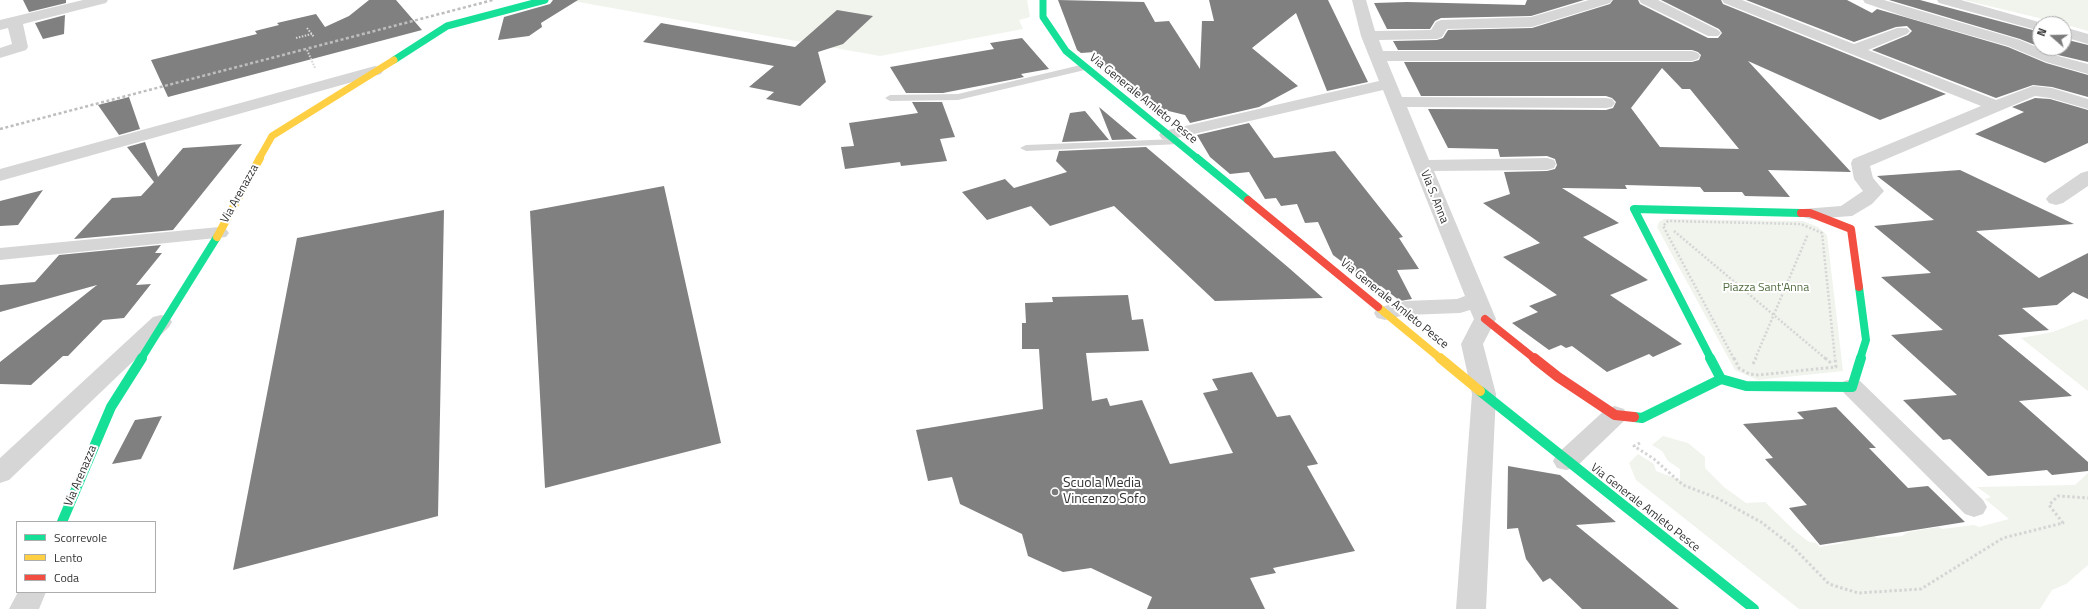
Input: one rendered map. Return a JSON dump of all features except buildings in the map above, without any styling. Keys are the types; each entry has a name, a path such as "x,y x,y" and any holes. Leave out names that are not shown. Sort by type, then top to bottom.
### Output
{"street":[{"path":"0,53 20,47 7,24 101,0"},
{"name":"Via Arenazza","path":"62,521 110,408 218,233 272,136 448,26 545,0"},
{"name":"Via Generale Amleto Pesce","path":"1043,0 1043,17 1066,51 1566,461 1754,609"},
{"name":"Via S. Anna","path":"1359,0 1369,36 1485,319"},
{"path":"1369,36 1437,34 1441,25 1532,22 1605,0"},
{"path":"1646,0 1713,33"},
{"path":"1729,0 1995,106"},
{"path":"1870,0 1911,14 2014,43 2052,59 2088,69"},
{"path":"1944,0 2032,24"},
{"path":"1853,50 1902,31"},
{"path":"2072,34 2088,39"},
{"path":"1378,56 1692,56"},
{"path":"0,175 375,72"},
{"path":"1811,220 1845,212 1865,200 1874,191 1864,179 1860,163 1995,106 2033,91 2052,93 2088,104"},
{"path":"1172,138 1392,93 1606,103"},
{"path":"1422,166 1547,164"},
{"path":"2056,199 2088,177"},
{"path":"1720,379 1634,209 1811,220 1851,229 1866,340 1852,387"},
{"path":"0,254 218,233"},
{"path":"1385,313 1405,308 1460,306 1476,299"},
{"path":"0,474 166,318"},
{"path":"1471,609 1484,394 1472,344 1485,319 1558,377 1615,415 1642,418 1720,379 1746,386 1852,387 1974,507"},
{"path":"1566,461 1615,415"},
{"path":"24,609 32,593"}],"lane":[{"path":"890,98 958,97 1085,67"},
{"path":"1026,148 1172,138"}],"path":[{"path":"307,28 314,37"},
{"path":"296,38 312,34"},
{"path":"307,50 315,68"},
{"path":"1811,220 1793,224 1668,221 1662,226 1739,368 1749,374 1758,375 1836,367"},
{"path":"1749,374 1811,220"},
{"path":"1811,220 1822,233 1836,367"},
{"path":"1665,224 1836,367"},
{"path":"1642,418 1655,433 1634,446 1654,459 1683,485 1717,498 1761,522 1792,546 1829,584 1858,593 1920,589 2003,538 2063,523 2049,505 2058,496 2088,498"}],"green space":[{"path":"1027,0 1030,17 1019,20 1023,29 880,56 573,1"},
{"path":"1964,0 2088,0 2088,31 2072,26 2072,16 2032,16"},
{"name":"Piazza Sant'Anna","path":"1664,219 1803,221 1818,227 1827,235 1843,371 1758,380 1735,370 1657,227 1659,222"},
{"path":"2086,319 2088,320 2088,391 2021,338 2053,332"},
{"path":"1663,436 1688,443 1705,457 1705,468 1724,487 1746,503 1765,502 1795,531 1809,542 1816,543 1820,547 1844,543 1842,540 1873,535 1877,538 1902,536 1908,532 1939,527 1942,529 1974,525 1979,527 2009,519 1985,499 1991,497 1977,487 2075,485 2088,473 2088,565 2066,584 2052,590 2040,609 1799,609 1636,480 1629,463 1638,454 1654,464 1656,471 1680,480 1680,469 1668,461 1662,451 1652,445"}],"railway":[{"path":"0,129 493,0"}],"traffic: fast":[{"path":"394,60 447,26 545,0"},
{"path":"1043,0 1043,17 1066,51 1248,200"},
{"path":"1721,379 1634,209 1801,213"},
{"path":"62,521 111,407 217,237"},
{"path":"1634,417 1642,418 1721,379 1746,386 1852,387 1866,340 1859,287"},
{"path":"1480,391 1566,461 1754,609"}],"traffic: slow":[{"path":"217,237 272,136 394,60"},
{"path":"1378,307 1480,391"}],"traffic: jam":[{"path":"1248,200 1378,307"},
{"path":"1801,213 1810,213 1851,229 1859,287"},
{"path":"1485,319 1558,377 1615,415 1634,417"}],"place":[{"name":"Scuola Media Vincenzo Sofo","path":"1055,492"}]}
